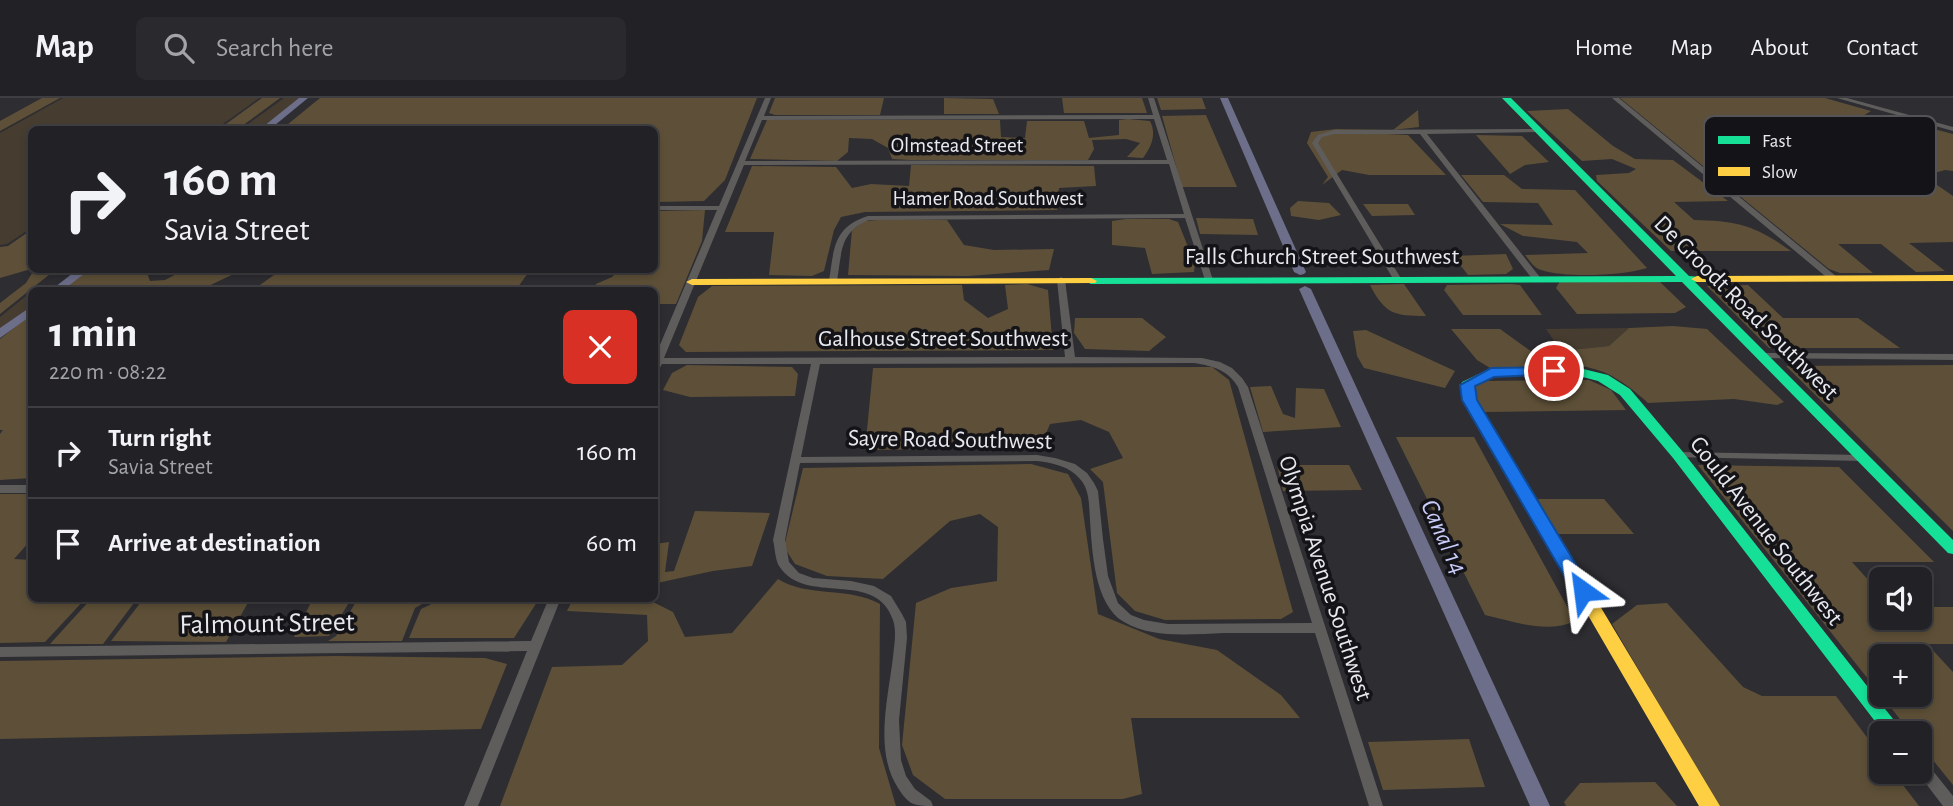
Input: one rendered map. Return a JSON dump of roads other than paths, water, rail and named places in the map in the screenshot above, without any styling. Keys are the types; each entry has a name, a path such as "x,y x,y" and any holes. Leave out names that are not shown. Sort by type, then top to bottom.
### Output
{"street":[{"path":"659,361 768,98"},
{"path":"1151,98 1209,280"},
{"name":"De Groodt Road Southwest","path":"1506,98 1953,549"},
{"path":"1615,98 1704,172"},
{"path":"1840,98 1906,116"},
{"path":"760,118 1158,117"},
{"path":"1936,124 1953,129"},
{"path":"1398,280 1315,143 1320,136 1334,132 1539,131"},
{"path":"1422,132 1536,278"},
{"name":"Olmstead Street","path":"742,163 1171,162"},
{"path":"1734,196 1834,279"},
{"path":"658,208 721,208"},
{"name":"Hamer Road Southwest","path":"833,281 842,233 855,222 867,218 1189,216"},
{"name":"Falls Church Street Southwest","path":"692,282 1953,278"},
{"path":"1061,280 1070,359"},
{"path":"1761,356 1953,357"},
{"path":"816,360 779,540 780,558 787,572 804,580 874,590 892,603 899,620 901,638 891,748 897,776 912,798 926,806"},
{"name":"Galhouse Street Southwest","path":"659,361 1194,360 1226,367"},
{"name":"Olympia Avenue Southwest","path":"1226,367 1237,376 1243,387 1376,806"},
{"name":"Gould Avenue Southwest","path":"1710,806 1470,400 1467,385 1491,372 1575,371 1603,378 1625,392 1678,455 1886,721"},
{"path":"1678,455 1863,458"},
{"name":"Sayre Road Southwest","path":"797,460 1059,460 1077,468 1088,479 1093,491 1105,589 1111,604 1124,617 1144,626 1168,629 1319,628"},
{"path":"0,489 28,489"},
{"path":"471,806 553,602"},
{"name":"Falmount Street","path":"0,652 536,646"},
{"path":"1932,780 1952,806"}],"waterway":[{"path":"268,126 304,98"},
{"name":"Canal 14","path":"1224,98 1300,272"},
{"path":"60,287 79,273"},
{"name":"Canal 14","path":"1305,289 1540,806"},
{"path":"0,334 28,312"}]}
